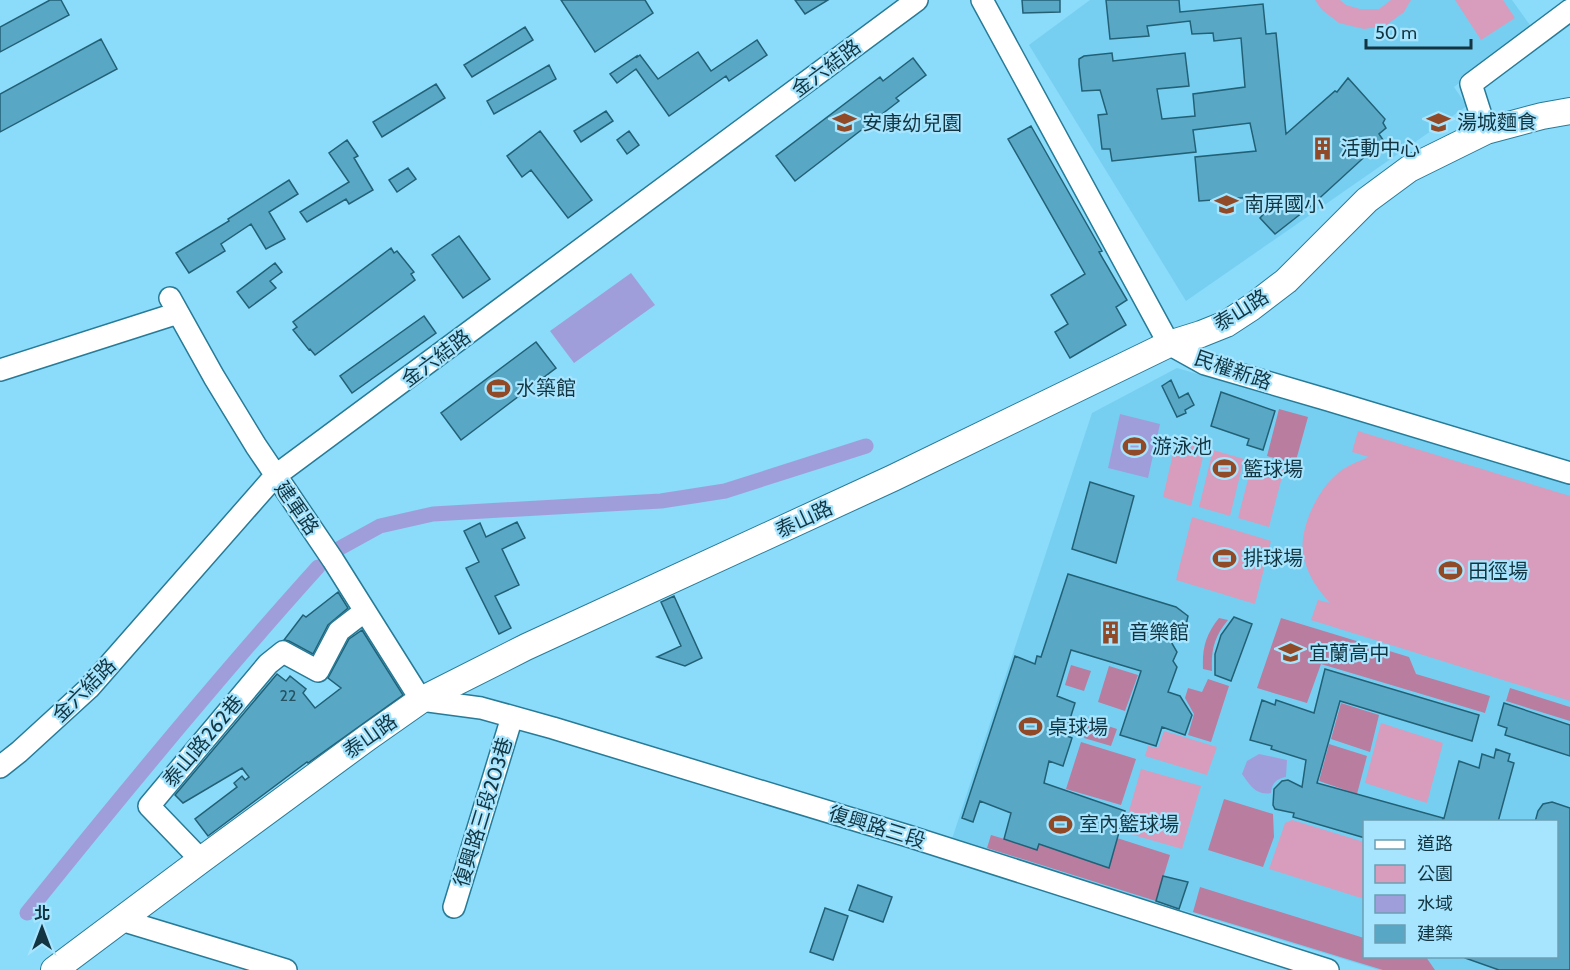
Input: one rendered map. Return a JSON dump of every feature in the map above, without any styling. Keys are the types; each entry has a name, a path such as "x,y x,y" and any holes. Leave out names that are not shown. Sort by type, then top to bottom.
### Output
{"main road":[{"name":"泰山路","path":"54,970 357,744 421,700 526,646 892,478 1169,344 1226,324 1286,280 1367,200 1409,169 1486,131 1570,111"}],"street":[{"name":"金六結路","path":"0,767 20,752 89,688 275,476 917,0"},
{"name":"民權新路","path":"982,0 1169,344 1205,364 1570,473"},
{"path":"1486,131 1471,84 1570,10"},
{"name":"建軍路","path":"0,370 174,305 214,377 275,476 333,560 421,700"},
{"name":"泰山路262巷","path":"201,860 149,806 268,664 283,652 318,670 339,631 365,610"},
{"name":"復興路三段","path":"421,700 481,708 512,717 908,836 1328,970"},
{"name":"復興路三段203巷","path":"454,907 512,717"},
{"path":"120,920 285,970"}],"shaded area":[{"name":"南屏國小","path":"1090,0 1512,0 1532,28 1454,87 1467,106 1186,301 1029,45"},
{"name":"宜蘭高中","path":"1177,368 1570,484 1570,970 1379,970 1039,869 952,839 1092,413"},
{"path":"1279,409 1308,417 1295,464 1267,456"},
{"path":"1219,618 1228,620 1214,644 1212,671 1203,669 1203,654 1208,636"},
{"path":"1281,618 1409,657 1416,674 1490,696 1485,713 1321,664 1307,703 1257,688"},
{"path":"1071,665 1091,671 1084,691 1065,685"},
{"path":"1109,666 1138,675 1125,711 1098,702"},
{"path":"1208,679 1229,686 1211,742 1188,735 1194,714 1185,698 1188,688 1202,692"},
{"path":"1510,688 1570,707 1570,721 1506,701"},
{"path":"1341,703 1379,715 1370,752 1331,739"},
{"path":"1090,720 1117,729 1111,746 1084,738"},
{"path":"1081,742 1136,759 1121,805 1066,789"},
{"path":"1329,744 1367,756 1357,794 1319,781"},
{"path":"1224,799 1273,814 1274,837 1263,867 1208,850"},
{"path":"991,835 1035,848 1037,844 1107,865 1117,838 1170,855 1156,901 987,848"},
{"path":"1200,887 1363,938 1363,958 1427,958 1435,970 1383,970 1193,912"}],"green space":[{"path":"1315,0 1340,0 1346,5 1360,9 1379,9 1391,0 1411,0 1404,12 1385,26 1364,29 1339,23 1322,10"},
{"path":"1455,0 1503,0 1515,18 1481,40"},
{"name":"田徑場","path":"1358,431 1570,496 1570,701 1311,620 1318,600 1330,603 1308,572 1304,559 1303,537 1315,502 1329,482 1351,464 1369,457 1352,452"},
{"path":"1176,441 1205,449 1191,506 1163,497"},
{"path":"1213,450 1244,459 1230,516 1199,507"},
{"path":"1253,460 1284,469 1269,527 1238,518"},
{"path":"1192,517 1271,541 1255,604 1176,580"},
{"path":"1381,723 1443,743 1427,803 1365,783"},
{"path":"1164,731 1217,747 1207,775 1145,756 1148,746 1158,748"},
{"path":"1141,769 1201,786 1182,849 1123,832"},
{"path":"1292,820 1363,842 1363,899 1269,869 1285,823"}],"water":[{"path":"631,273 655,305 574,363 550,331"},
{"name":"游泳池","path":"1120,414 1160,424 1148,478 1108,468"},
{"path":"1259,754 1287,760 1286,777 1275,782 1271,793 1257,791 1242,774 1247,761"}],"building":[{"path":"50,0 61,0 69,15 0,52 0,27"},
{"path":"561,0 645,0 653,13 595,52"},
{"path":"795,0 828,0 805,14"},
{"path":"1022,0 1060,0 1060,12 1023,13"},
{"path":"1106,0 1179,0 1180,12 1263,4 1266,34 1276,33 1286,134 1335,91 1337,92 1348,78 1385,119 1383,123 1386,128 1379,134 1383,140 1312,205 1275,234 1260,218 1281,195 1199,201 1195,157 1256,151 1250,123 1193,130 1196,152 1112,161 1110,149 1102,149 1098,115 1107,114 1100,90 1082,91 1079,59 1084,56 1112,53 1113,61 1185,53 1189,86 1157,89 1162,119 1195,116 1193,94 1245,87 1241,38 1214,41 1213,33 1192,34 1190,21 1147,26 1149,36 1110,39"},
{"path":"525,27 533,40 472,77 464,65"},
{"path":"101,39 117,69 0,132 0,94"},
{"path":"757,40 767,55 729,81 726,76 669,116 636,69 617,83 610,74 640,55 658,79 698,52 711,71"},
{"path":"913,58 926,75 896,98 899,101 795,181 776,156 880,77 883,81"},
{"path":"549,65 556,79 494,114 487,101"},
{"path":"436,84 445,98 382,137 373,122"},
{"path":"606,111 613,121 581,142 574,131"},
{"path":"1031,126 1127,300 1116,307 1126,325 1070,358 1055,332 1068,324 1051,295 1085,274 1008,139"},
{"path":"540,131 592,200 568,218 531,170 522,177 507,156"},
{"path":"629,131 639,145 627,154 617,140"},
{"path":"347,140 358,156 354,158 373,190 349,204 346,199 307,222 300,212 349,182 329,153"},
{"path":"408,168 416,179 397,192 389,180"},
{"path":"289,180 298,194 269,212 285,239 266,249 251,224 221,244 225,251 189,273 176,253 229,221 228,219"},
{"path":"459,236 490,279 463,298 432,255"},
{"path":"391,248 394,253 397,251 414,272 411,274 415,280 315,355 293,330 297,327 293,322"},
{"path":"275,263 282,272 270,281 276,288 249,308 237,292"},
{"path":"424,316 436,333 352,393 340,376"},
{"path":"536,342 556,368 461,440 441,413"},
{"path":"1171,380 1179,398 1188,393 1194,405 1185,410 1186,413 1177,417 1162,386"},
{"path":"1221,392 1275,411 1263,450 1247,445 1249,439 1211,426"},
{"path":"1090,482 1134,496 1116,563 1072,549"},
{"path":"517,522 525,538 502,549 519,585 495,596 511,628 499,634 466,568 479,562 464,531 480,523 486,537"},
{"path":"1068,574 1176,607 1188,616 1186,625 1176,624 1170,640 1177,652 1173,661 1177,667 1168,692 1180,696 1192,715 1185,735 1162,727 1156,746 1120,735 1141,671 1071,650 1057,696 1075,703 1065,735 1072,738 1063,766 1049,761 1044,783 1125,811 1109,868 1039,844 1037,850 1004,839 1011,813 980,801 973,822 962,818 1015,656 1035,664 1037,656 1041,657"},
{"path":"338,592 348,608 328,625 313,654 284,640 303,615 306,617"},
{"path":"674,596 702,658 685,666 657,657 681,646 661,602"},
{"path":"1234,617 1252,624 1231,681 1215,675 1215,654 1221,635"},
{"path":"362,630 403,695 307,762 208,836 195,819 237,787 234,783 242,776 245,780 249,777 242,768 183,803 175,795 277,674 286,681 290,676 306,689 303,693 315,708 341,688 328,678 349,639"},
{"path":"1325,669 1479,715 1472,741 1340,701 1317,783 1443,818 1442,820 1363,820 1363,837 1293,817 1294,813 1275,809 1274,789 1282,781 1288,780 1302,787 1306,760 1250,740 1262,700 1275,705 1276,700 1314,713"},
{"path":"1504,703 1570,725 1570,756 1505,735 1507,728 1498,725"},
{"path":"1496,749 1510,754 1508,761 1514,763 1499,820 1444,820 1459,761 1479,768 1482,754 1494,758"},
{"path":"1552,802 1570,808 1570,970 1499,970 1465,958 1558,958 1558,820 1536,820 1543,804"},
{"path":"1163,876 1188,882 1179,909 1156,901"},
{"path":"858,885 892,897 883,922 849,910"},
{"path":"825,908 848,916 833,960 810,952"}],"waterway":[{"path":"340,548 380,526 433,514 661,501 725,491 866,446"},
{"path":"27,913 170,738 318,567"}],"place":[{"name":"湯城麵食","path":"1439,122"},
{"name":"安康幼兒園","path":"844,123"},
{"name":"活動中心","path":"1322,148"},
{"name":"南屏國小","path":"1226,204"},
{"name":"水築館","path":"498,388"},
{"name":"游泳池","path":"1134,446"},
{"name":"籃球場","path":"1225,469"},
{"name":"排球場","path":"1225,558"},
{"name":"田徑場","path":"1450,571"},
{"name":"音樂館","path":"1111,632"},
{"name":"宜蘭高中","path":"1291,653"},
{"name":"桌球場","path":"1030,727"},
{"name":"室內籃球場","path":"1061,824"}]}
